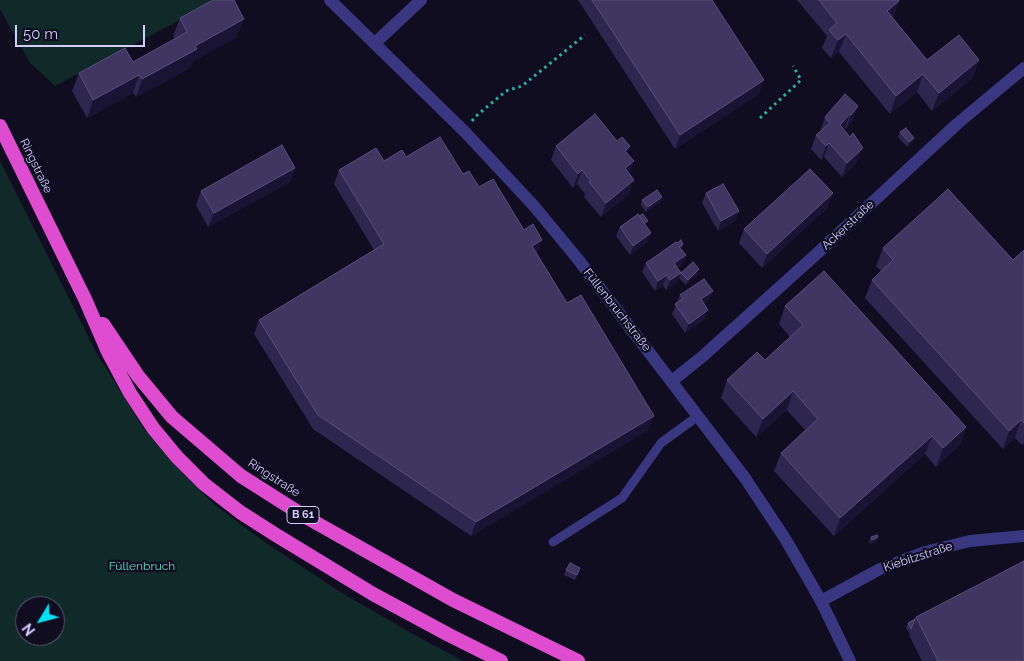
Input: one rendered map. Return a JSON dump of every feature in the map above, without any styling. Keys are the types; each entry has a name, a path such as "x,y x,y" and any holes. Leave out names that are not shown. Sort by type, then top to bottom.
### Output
{"highway":[{"name":"Ringstraße","path":"0,126 85,299 108,352 130,393 153,428 177,457 204,484 240,512 276,535 365,589 500,661"},
{"name":"Ringstraße","path":"85,299 138,376 172,417 241,476 304,516 453,600 578,661"}],"street":[{"name":"Füllenbruchstraße","path":"330,0 466,132 534,206 577,258 745,478 786,540 820,601 850,661"},
{"path":"375,43 422,0"},
{"name":"Ackerstraße","path":"672,381 703,356 812,259 957,124 1024,68"},
{"name":"Kiebitzstraße","path":"820,601 880,569 925,552 970,541 1024,536"}],"lane":[{"path":"553,542 622,498 661,443 698,416"}],"path":[{"path":"466,132 475,116 506,91 522,86 585,35"},
{"path":"760,118 801,80 793,66"}],"green space":[{"path":"0,0 218,0 55,86 30,63 0,9"},
{"name":"Füllenbruch","path":"0,161 97,354 144,429 186,477 215,505 266,543 342,593 463,661 0,661"}],"building":[{"path":"213,0 234,0 244,19 195,46 197,49 142,79 139,75 93,100 79,73 125,48 133,62 187,32 180,18"},
{"path":"592,0 712,0 764,80 680,135"},
{"path":"819,0 899,0 887,11 927,60 959,35 979,60 939,93 923,74 896,96 846,34 838,40 829,30 837,23"},
{"path":"845,94 858,106 840,125 850,137 853,133 863,148 847,163 829,143 826,146 816,135 830,123 825,117"},
{"path":"595,114 617,141 622,137 630,146 625,151 634,161 625,168 634,180 606,203 582,170 578,174 556,146"},
{"path":"906,128 914,138 909,142 900,132"},
{"path":"440,137 463,174 469,171 479,187 493,179 524,230 533,224 542,240 532,246 567,303 581,295 654,416 476,522 318,415 259,320 384,244 339,170 376,148 384,161 402,150 406,157"},
{"path":"282,145 295,168 214,213 201,191"},
{"path":"810,169 833,193 767,254 744,229"},
{"path":"723,184 739,211 721,221 706,193"},
{"path":"948,189 1013,260 1024,250 1024,423 1021,420 1009,431 872,280 893,260 883,248"},
{"path":"657,190 662,197 648,207 642,200"},
{"path":"638,214 651,233 633,246 620,227"},
{"path":"643,214 648,221 645,223 639,216"},
{"path":"681,240 683,244 679,247 686,255 674,263 681,273 670,280 667,275 658,281 646,263"},
{"path":"693,262 699,269 688,280 681,273"},
{"path":"824,271 966,427 943,448 932,436 840,518 781,453 818,419 793,391 763,419 727,380 757,352 765,360 803,325 785,306"},
{"path":"704,279 713,291 701,299 708,310 689,324 675,304 683,299 680,295"},
{"path":"877,535 878,537 872,540 871,537"},
{"path":"1024,561 1024,661 938,661 916,617"},
{"path":"570,563 580,568 577,575 566,570"},
{"path":"915,619 911,629 908,623"}]}
